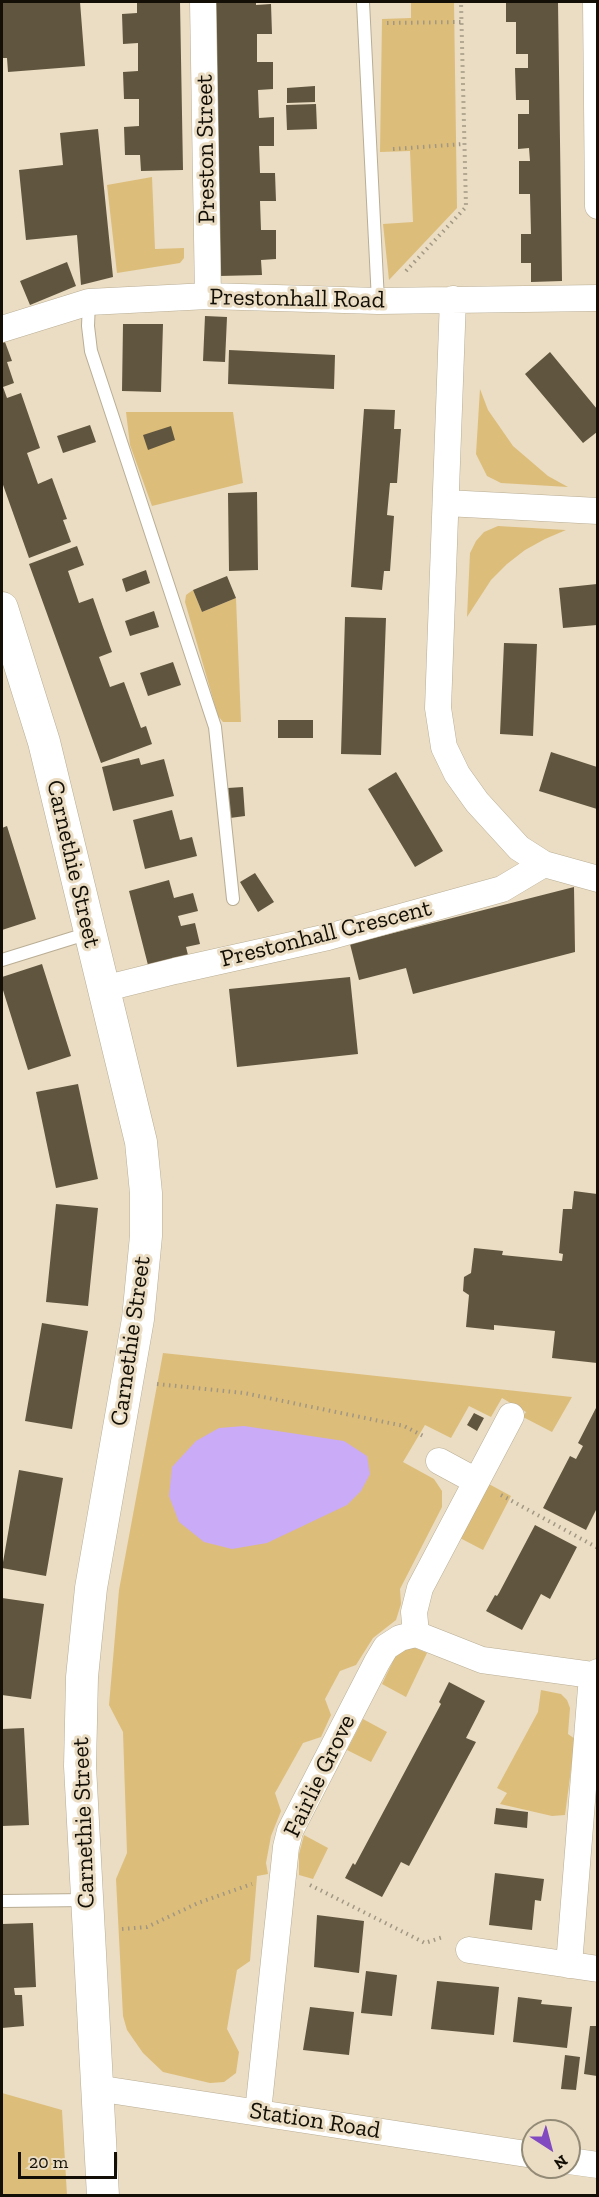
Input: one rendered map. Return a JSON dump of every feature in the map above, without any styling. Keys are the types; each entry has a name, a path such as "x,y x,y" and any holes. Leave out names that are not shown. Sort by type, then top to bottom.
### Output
{"street":[{"name":"Preston Street","path":"203,2 208,296"},
{"path":"596,2 597,206"},
{"name":"Prestonhall Road","path":"2,329 89,302 208,296 378,301 597,298"},
{"path":"453,299 438,708 444,747 457,774 498,827 519,848 543,864 597,879"},
{"path":"446,502 597,511"},
{"name":"Carnethie Street","path":"2,608 44,742 141,1142 146,1193 143,1270 138,1319 91,1588 82,1677 80,1766 103,2196"},
{"name":"Prestonhall Crescent","path":"103,989 175,970 328,938 502,889 543,864"},
{"path":"511,1416 420,1588 414,1612 416,1634 482,1660 595,1673 569,1965"},
{"path":"445,1465 476,1481"},
{"name":"Fairlie Grove","path":"258,2112 283,1868 290,1831 386,1647 400,1638 416,1634"},
{"path":"469,1950 597,1969"},
{"name":"Station Road","path":"96,2088 128,2095 258,2112 521,2154"},
{"path":"581,2163 597,2166"}],"lane":[{"path":"363,2 378,301"},
{"path":"89,302 88,326 91,351 215,726 234,899"},
{"path":"2,960 90,933"},
{"path":"2,1901 86,1900"}],"path":[{"path":"378,301 466,207 461,2"},
{"path":"364,24 461,22"},
{"path":"370,150 465,144"},
{"path":"127,1378 167,1385 244,1393 404,1426 449,1449 445,1465"},
{"path":"476,1481 597,1548"}],"shaded area":[{"path":"411,2 454,2 457,208 389,280 383,224 413,222 410,151 380,152 382,19 411,18"},
{"path":"152,177 155,249 184,248 184,258 180,263 117,273 107,185"},
{"path":"480,389 488,410 513,446 548,476 568,487 501,483 487,476 476,454"},
{"path":"126,412 233,412 243,483 152,506 130,445"},
{"path":"498,526 566,530 525,550 507,564 491,580 467,617 470,553 484,532"},
{"path":"193,590 202,612 236,598 241,722 223,722 218,716 185,602 186,595"},
{"path":"163,1353 572,1397 552,1432 523,1417 526,1412 502,1398 491,1417 469,1406 451,1438 425,1425 403,1462 434,1479 442,1491 442,1507 400,1589 401,1604 396,1620 373,1638 356,1665 340,1671 325,1699 331,1715 321,1737 303,1743 275,1793 281,1811 271,1836 266,1863 268,1874 257,1876 250,1961 237,1970 227,2029 239,2052 236,2073 224,2082 210,2083 163,2072 143,2053 127,2030 123,2016 116,1879 127,1853 123,1732 109,1705 119,1590"},
{"path":"244,1426 344,1441 367,1456 370,1474 361,1491 347,1505 267,1543 232,1549 204,1542 179,1522 169,1496 172,1467 196,1441 219,1428"},
{"path":"487,1483 511,1496 483,1550 460,1538"},
{"path":"413,1647 427,1653 406,1697 382,1684 395,1657"},
{"path":"541,1690 561,1694 567,1700 570,1708 568,1734 575,1739 565,1815 552,1816 500,1804 507,1793 497,1788 538,1712"},
{"path":"363,1719 387,1732 371,1762 347,1750"},
{"path":"304,1835 328,1848 313,1879 299,1875 299,1854"},
{"path":"2,2093 62,2110 67,2195 2,2195"}],"building":[{"path":"2,2 80,2 85,66 8,72 7,58 2,58"},
{"path":"137,2 180,2 183,170 141,171 140,155 125,155 124,127 139,126 139,99 124,99 123,72 138,71 138,43 123,44 122,14 137,13"},
{"path":"213,2 271,4 272,34 257,34 257,62 273,62 273,89 258,90 259,118 274,117 274,146 259,146 260,173 275,173 276,201 260,201 261,230 276,230 276,259 261,260 262,275 219,276"},
{"path":"506,2 558,2 562,281 531,282 531,263 521,263 521,234 531,234 530,194 519,194 519,161 530,161 529,148 518,149 518,114 529,114 529,100 516,100 515,68 528,68 528,54 516,54 516,22 506,22"},
{"path":"315,86 315,102 287,103 287,88"},
{"path":"316,104 317,129 287,130 286,105"},
{"path":"98,129 113,277 81,285 77,235 26,240 19,170 63,165 60,133"},
{"path":"67,262 76,286 30,305 20,281"},
{"path":"205,316 227,317 225,362 203,361"},
{"path":"123,324 163,324 161,392 122,391"},
{"path":"5,342 12,361 7,362 14,383 3,387 7,398 21,393 40,448 27,453 38,484 52,478 67,519 63,520 71,542 29,558 2,482 2,343"},
{"path":"229,350 335,355 334,389 228,384"},
{"path":"550,352 597,409 597,432 583,443 525,374"},
{"path":"364,409 395,410 394,429 401,429 397,483 390,483 387,515 394,516 390,571 384,571 382,590 351,587"},
{"path":"90,425 96,442 63,453 57,436"},
{"path":"171,426 175,440 148,450 143,435"},
{"path":"257,492 258,570 229,571 228,493"},
{"path":"77,546 84,565 68,571 79,603 93,598 112,652 99,657 110,687 124,682 141,728 146,726 152,744 101,763 29,564"},
{"path":"146,570 150,583 126,592 122,579"},
{"path":"227,576 236,598 202,612 193,590"},
{"path":"597,584 597,625 563,628 559,588"},
{"path":"154,611 159,627 130,636 125,621"},
{"path":"345,617 386,618 381,755 341,754"},
{"path":"504,643 537,644 533,736 500,734"},
{"path":"173,662 181,685 148,696 140,673"},
{"path":"278,720 313,720 313,738 278,738"},
{"path":"551,752 597,767 597,809 539,791"},
{"path":"139,758 141,765 164,759 174,796 113,811 102,767"},
{"path":"396,772 443,851 415,867 368,789"},
{"path":"243,787 245,816 230,818 228,788"},
{"path":"172,810 180,840 192,837 197,856 145,869 133,820"},
{"path":"7,826 36,919 2,930 2,828"},
{"path":"255,873 274,902 258,912 240,882"},
{"path":"169,880 174,898 193,893 198,911 178,916 181,926 195,923 200,944 186,947 189,959 149,969 129,891"},
{"path":"574,887 575,952 413,994 406,968 359,980 350,944"},
{"path":"42,964 71,1056 28,1070 2,987 2,977"},
{"path":"350,977 358,1054 237,1067 229,989"},
{"path":"78,1084 98,1179 56,1188 36,1092"},
{"path":"574,1191 597,1194 597,1363 552,1358 555,1331 494,1325 494,1330 466,1327 469,1295 463,1291 464,1277 471,1273 474,1248 503,1251 502,1255 562,1261 563,1254 559,1253 563,1209 572,1209"},
{"path":"56,1204 98,1208 88,1306 46,1302"},
{"path":"42,1323 88,1331 72,1429 25,1421"},
{"path":"597,1406 597,1508 586,1530 543,1508 570,1456 576,1459 583,1446 578,1443"},
{"path":"474,1413 484,1418 477,1431 467,1425"},
{"path":"19,1470 63,1478 46,1576 2,1568"},
{"path":"535,1525 577,1547 550,1599 541,1594 522,1630 486,1611 495,1595 499,1593"},
{"path":"2,1598 44,1604 31,1699 2,1695"},
{"path":"449,1682 485,1701 466,1738 476,1742 409,1866 401,1862 382,1897 345,1878 353,1863 355,1865 441,1704 439,1702"},
{"path":"24,1728 29,1825 2,1826 2,1729"},
{"path":"496,1808 528,1812 527,1828 494,1824"},
{"path":"495,1873 544,1879 541,1901 535,1900 532,1930 489,1925"},
{"path":"317,1915 364,1921 359,1973 314,1967"},
{"path":"33,1923 36,1987 14,1988 15,1995 22,1995 24,2026 2,2028 2,1924"},
{"path":"366,1971 397,1975 392,2016 361,2013"},
{"path":"437,1981 499,1987 494,2035 431,2029"},
{"path":"518,1997 542,2000 541,2004 572,2007 567,2048 513,2042"},
{"path":"310,2007 354,2012 349,2055 303,2050"},
{"path":"590,2026 597,2026 597,2076 584,2074"},
{"path":"565,2055 580,2057 576,2090 561,2089"}]}
